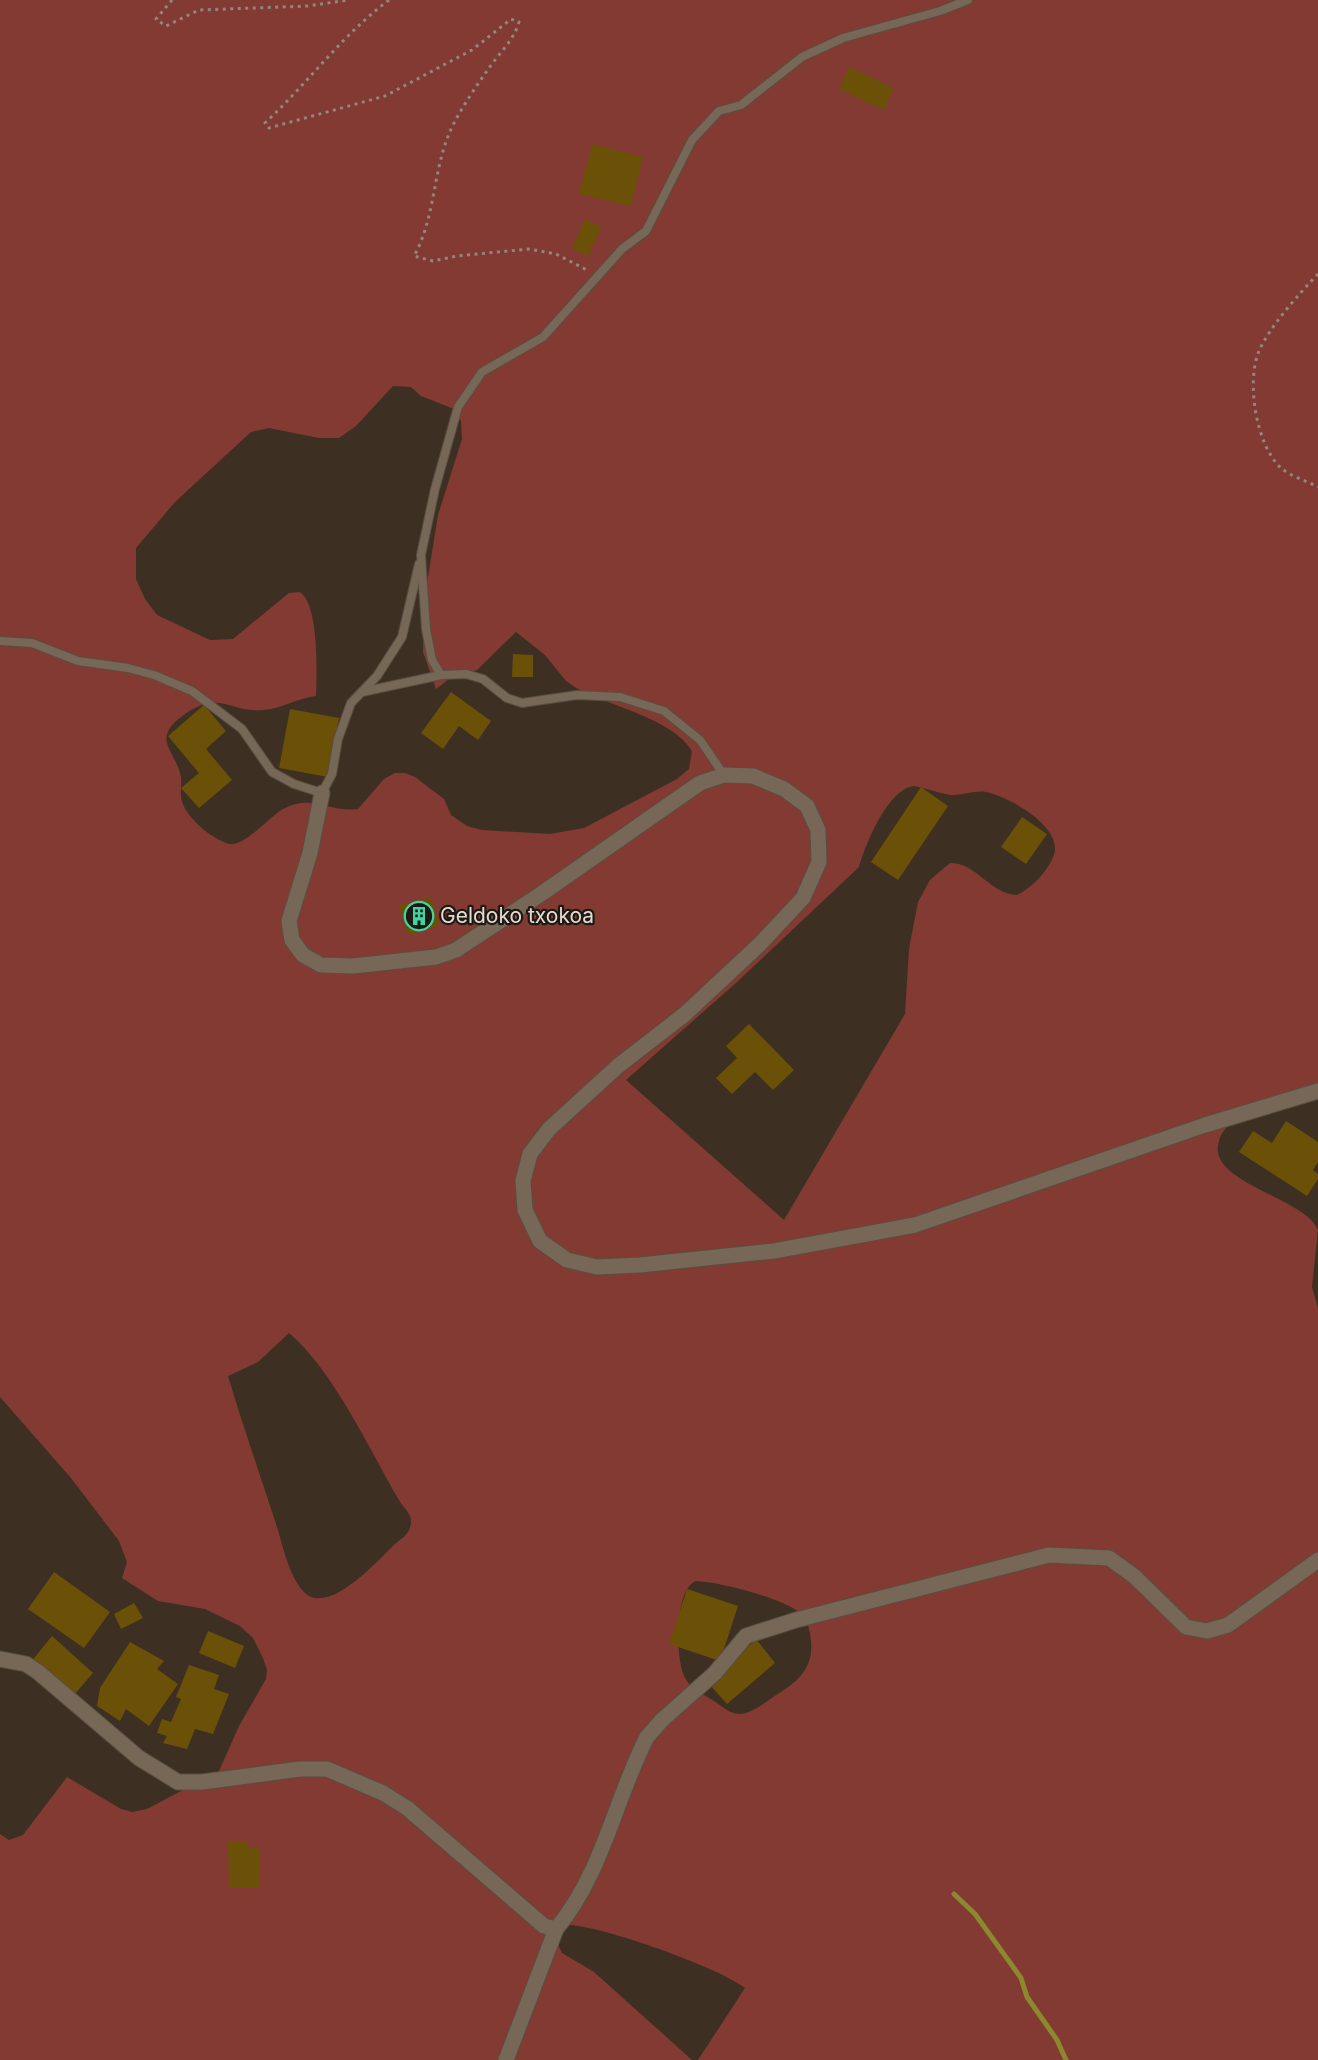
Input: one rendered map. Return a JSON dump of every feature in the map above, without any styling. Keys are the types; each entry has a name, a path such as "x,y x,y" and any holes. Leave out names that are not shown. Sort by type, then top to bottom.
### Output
{"street":[{"path":"322,793 310,853 290,921 292,940 303,955 321,965 353,966 436,957 456,950 542,894 700,783 723,775 753,776 784,789 807,806 818,830 819,862 803,898 760,944 685,1014 618,1066 549,1129 530,1154 523,1181 525,1210 540,1241 567,1260 597,1267 640,1265 774,1251 915,1225 1183,1132 1318,1091"},
{"path":"506,2060 556,1929 567,1916 588,1878 647,1737 662,1720 715,1673 746,1636 1049,1555 1109,1558 1134,1576 1186,1627 1207,1631 1228,1625 1318,1560"},
{"path":"0,1659 26,1664 38,1672 139,1758 178,1782 202,1782 280,1771 327,1769 383,1793 407,1808 544,1926 556,1929"}],"lane":[{"path":"0,641 32,643 78,662 128,668 192,691 242,729 272,772 294,784 322,793 332,774 338,739 351,703 377,676 402,637 435,489 458,407 482,372 543,337 622,249 646,231 692,140 719,111 741,105 802,57 843,38 940,11 968,0"},
{"path":"421,555 426,628 432,660 441,675"},
{"path":"362,692 441,675 466,674 483,679 507,699 522,703 577,695 620,696 664,711 700,740 723,775"}],"path":[{"path":"172,0 156,19 166,26 199,10 308,6 348,0"},
{"path":"389,0 335,46 291,98 265,123 269,128 289,124 344,106 385,96 472,50 512,19 519,22 516,34 489,67 453,124 439,166 424,238 414,256 433,261 457,256 529,249 556,254 599,276"},
{"path":"1318,274 1293,300 1259,351 1253,398 1260,435 1281,468 1318,487"}],"shaded area":[{"path":"0,0 1318,0 1318,1089 1255,1111 1233,1122 1220,1138 1219,1156 1227,1168 1241,1179 1295,1208 1309,1218 1318,1230 1312,1287 1318,1308 1318,2060 698,2060 745,1988 686,1959 630,1939 566,1925 555,1938 562,1953 594,1972 692,2060 0,2060 0,1834 9,1840 23,1835 67,1777 121,1809 132,1812 147,1809 219,1771 239,1726 266,1679 267,1670 253,1638 240,1626 205,1609 158,1601 122,1578 127,1562 119,1541 71,1478 0,1397","holes":["393,386 411,387 421,396 454,409 461,421 462,439 438,515 424,602 423,652 436,689 449,679 477,670 516,632 545,655 566,681 576,688 655,721 683,740 692,751 689,769 677,779 584,828 550,834 482,830 467,826 451,815 444,799 415,777 405,773 395,773 384,779 358,809 312,803 294,805 283,809 237,843 231,844 217,839 196,823 182,801 181,777 168,746 166,739 168,732 181,717 205,704 214,703 263,710 316,696 316,640 311,610 300,592 289,593 233,639 210,640 157,615 145,599 136,579 136,548 175,502 251,432 269,428 319,438 339,438 356,426","914,786 950,795 986,792 1008,800 1043,824 1055,844 1054,855 1039,878 1017,895 999,890 960,864 950,863 930,880 918,902 909,949 905,1014 784,1220 626,1080 737,982 859,867 879,819 904,789","289,1333 305,1349 335,1389 411,1519 409,1530 405,1535 365,1573 352,1584 325,1598 313,1598 303,1591 290,1568 228,1376 258,1362","696,1581 735,1588 780,1602 800,1613 808,1624 811,1643 809,1660 802,1674 762,1705 741,1714 728,1711 695,1689 685,1678 678,1642 680,1610 689,1587"]}],"building":[{"path":"849,67 894,88 884,110 839,89"},
{"path":"592,144 643,157 631,206 579,194"},
{"path":"585,219 601,227 588,256 572,248"},
{"path":"513,654 533,655 533,677 512,677"},
{"path":"451,692 491,721 478,740 459,726 443,749 421,733"},
{"path":"204,705 226,731 206,749 232,780 199,808 181,788 199,773 168,736"},
{"path":"290,709 339,718 328,777 279,768"},
{"path":"921,787 948,806 898,880 871,862"},
{"path":"1022,817 1047,834 1026,864 1001,847"},
{"name":"Geldoko txokoa","path":"431,897 439,926 408,935 399,906"},
{"path":"749,1024 794,1070 773,1090 755,1072 732,1094 716,1078 737,1058 726,1046"},
{"path":"1286,1121 1318,1142 1318,1162 1313,1170 1318,1174 1318,1179 1307,1196 1239,1152 1253,1131 1272,1143"},
{"path":"54,1572 110,1612 84,1648 28,1609"},
{"path":"687,1589 738,1606 720,1661 669,1644"},
{"path":"134,1603 143,1618 121,1629 114,1614"},
{"path":"208,1631 244,1646 235,1668 199,1653"},
{"path":"52,1636 93,1673 73,1696 31,1662"},
{"path":"756,1639 775,1663 727,1704 709,1684"},
{"path":"130,1642 164,1661 157,1669 178,1684 149,1726 126,1709 120,1721 97,1706 100,1688"},
{"path":"189,1665 219,1675 214,1689 229,1694 213,1734 195,1729 187,1749 163,1743 167,1736 157,1733 162,1719 171,1722 181,1699 176,1697"},
{"path":"228,1841 248,1841 248,1848 259,1848 260,1887 229,1888"}],"waterway":[{"path":"954,1894 975,1914 1021,1978 1027,1997 1057,2040 1066,2060"}],"place":[{"name":"Geldoko txokoa","path":"419,916"}]}
